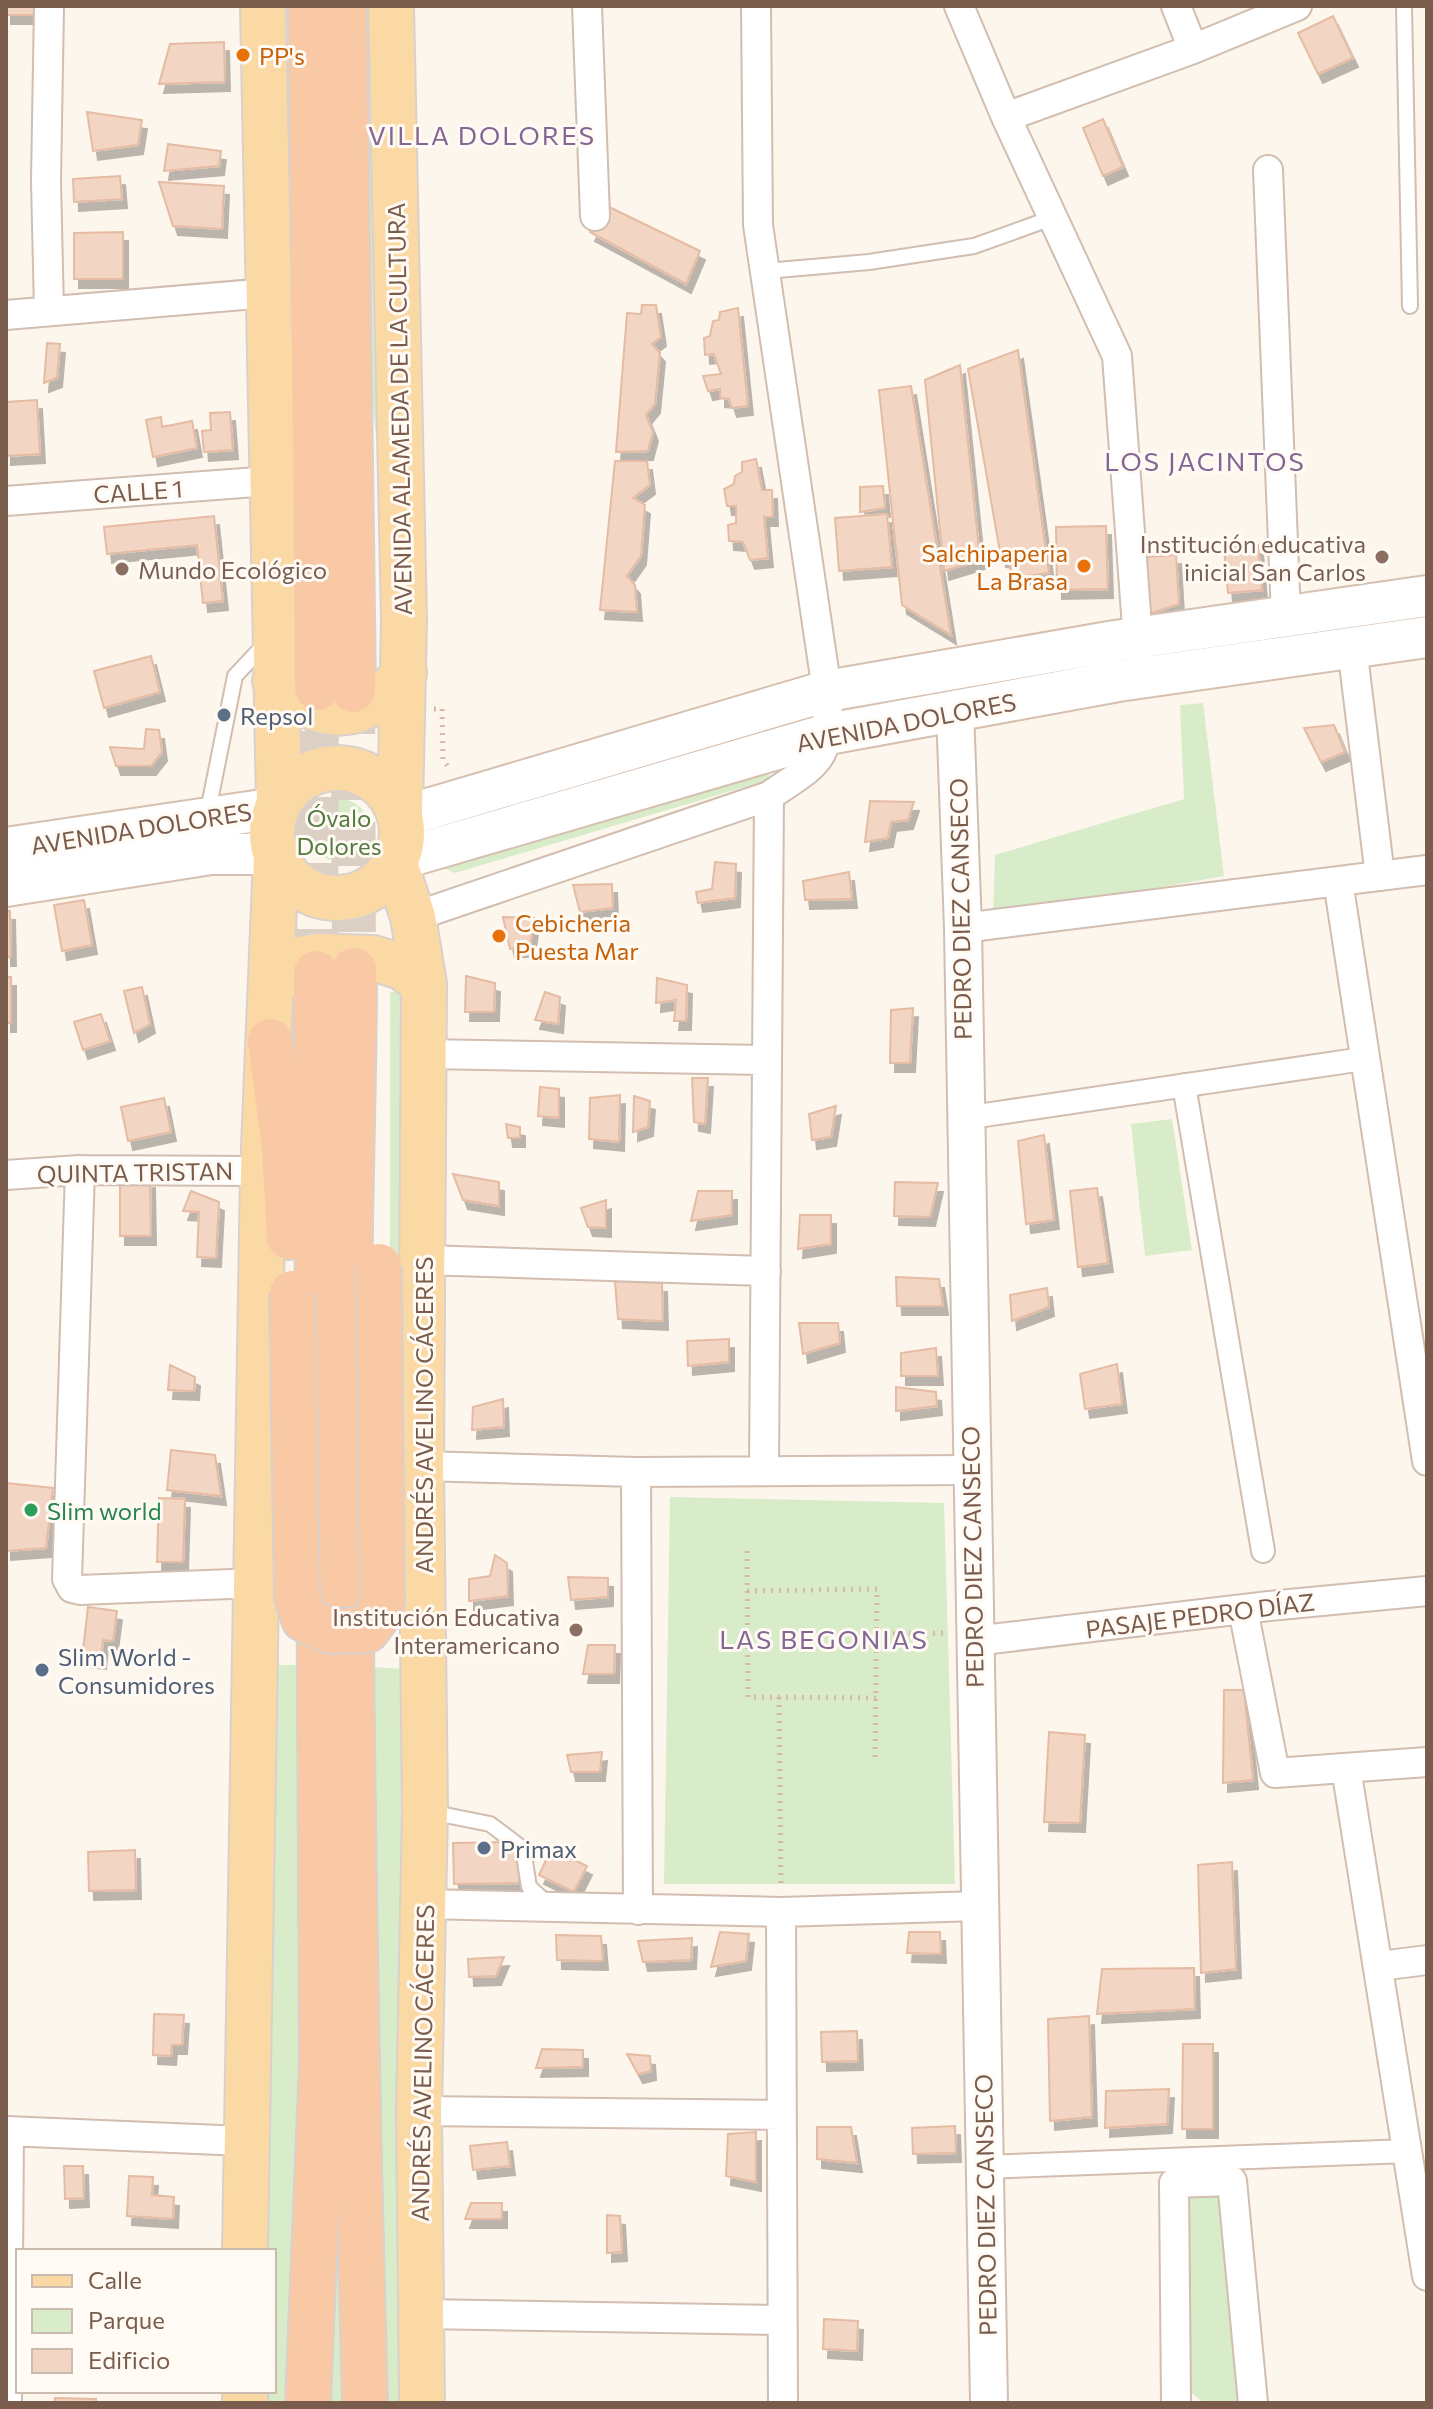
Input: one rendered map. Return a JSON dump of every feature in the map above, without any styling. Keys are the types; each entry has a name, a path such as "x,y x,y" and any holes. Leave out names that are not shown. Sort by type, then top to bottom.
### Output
{"highway":[{"name":"AVENIDA ALAMEDA DE LA CULTURA","path":"311,6 335,689 344,6"},
{"path":"270,1041 284,1147 292,1293 297,1597 304,1619 330,1631 367,1630 378,1615 382,1601 374,1029 341,975"},
{"path":"308,2403 322,2061 341,975"},
{"path":"341,975 349,1320 356,2062 365,2403"}],"main road":[{"path":"245,2249 244,2141 263,1171 273,987 276,856 272,839 277,806 263,6"},
{"name":"AVENIDA ALAMEDA DE LA CULTURA","path":"391,6 404,673 400,814"},
{"name":"AVENIDA DOLORES","path":"400,814 827,691 1137,638 1427,596"},
{"name":"AVENIDA DOLORES","path":"396,862 955,711 1141,678 1427,637"},
{"path":"275,681 293,699 316,710 342,713 367,708 389,694 404,673"},
{"path":"276,856 287,876 304,889 334,898 365,892 382,880 396,862 402,839 400,814 389,792 373,778 353,768 331,767 309,773 291,785 277,806"},
{"name":"AVENIDA DOLORES","path":"6,848 277,806"},
{"name":"AVENIDA DOLORES","path":"6,886 211,854 276,856"},
{"name":"ANDRÉS AVELINO CÁCERES","path":"396,862 413,917 424,984 421,1466 425,1811 419,2111 422,2403"},
{"path":"273,987 295,960 316,956 390,961 424,984"}],"street":[{"path":"49,6 46,181 49,311"},
{"path":"587,6 595,216"},
{"path":"413,917 769,796 823,748 827,691 758,225 756,6"},
{"path":"959,6 1006,117 1117,356 1141,678"},
{"path":"1176,6 1193,49"},
{"path":"1006,117 1193,49 1297,6"},
{"path":"1268,170 1286,617"},
{"path":"6,315 267,293"},
{"name":"CALLE 1","path":"6,501 270,481"},
{"path":"1352,647 1380,876"},
{"name":"PEDRO DIEZ CANSECO","path":"955,711 963,928 989,2403"},
{"path":"764,1469 769,796"},
{"path":"963,928 1427,870"},
{"path":"1338,881 1363,1059 1419,1356 1427,1461"},
{"path":"424,1054 767,1060"},
{"path":"964,1118 1363,1059"},
{"path":"1184,1085 1263,1551"},
{"path":"80,1170 67,1579 72,1588 80,1590 257,1583"},
{"name":"QUINTA TRISTAN","path":"6,1175 80,1170 263,1171"},
{"path":"423,1260 766,1271"},
{"path":"421,1466 636,1472 971,1470"},
{"path":"636,1472 638,1910"},
{"name":"PASAJE PEDRO DÍAZ","path":"974,1637 1427,1591"},
{"path":"1243,1609 1274,1772 1427,1762"},
{"path":"1346,1768 1427,2276"},
{"path":"424,1904 781,1912 979,1906"},
{"path":"781,1912 783,2403"},
{"path":"1380,1966 1427,1960"},
{"path":"419,2111 782,2115"},
{"path":"7,2403 8,2131 244,2141"},
{"path":"984,2167 1408,2151"},
{"path":"1176,2403 1174,2183 1232,2181 1253,2403"},
{"path":"422,2314 782,2320"}],"lane":[{"path":"1404,6 1410,306"},
{"path":"766,271 869,262 974,246 1052,218"},
{"path":"206,818 235,676 274,635"},
{"path":"425,1811 490,1824 523,1849 529,1887 551,1907"}],"path":[{"path":"747,1551 748,1697 876,1698"},
{"path":"747,1591 877,1589 875,1762"},
{"path":"877,1634 974,1637"},
{"path":"779,1697 781,1912"}],"green space":[{"path":"362,6 377,6 382,436 376,436 366,338"},
{"path":"1203,703 1224,876 993,917 995,855 1184,799 1180,705"},
{"path":"769,771 768,780 455,873 444,868 520,840"},
{"name":"Óvalo Dolores","path":"339,799 351,801 361,808 368,818 368,842 361,852 351,859 339,861 327,859 317,852 310,842 308,830 310,818 317,808 327,801"},
{"path":"407,991 408,1478 390,1477 390,992"},
{"path":"1172,1119 1192,1250 1145,1256 1131,1124"},
{"path":"670,1497 944,1503 955,1884 664,1884"},
{"path":"273,1665 305,1665 301,2118 292,2403 260,2403 260,2393 276,2393 276,2249 260,2249"},
{"path":"371,1667 407,1669 409,2403 378,2403"},
{"path":"334,2109 347,2403 321,2403"},
{"path":"1223,2189 1237,2403 1204,2403 1190,2392 1187,2192"}],"building":[{"path":"6,6 36,6 36,15 6,15"},
{"path":"1333,16 1353,58 1318,74 1298,33"},
{"path":"224,42 225,82 159,84 170,44"},
{"path":"87,112 142,120 138,145 93,151"},
{"path":"1103,119 1123,167 1103,176 1083,128"},
{"path":"168,144 221,151 219,166 164,171"},
{"path":"120,176 122,199 74,202 73,179"},
{"path":"159,182 224,186 222,229 173,226"},
{"path":"605,205 700,251 686,284 590,232"},
{"path":"123,232 123,279 74,279 74,233"},
{"path":"642,305 656,305 661,337 652,344 660,353 655,404 646,415 653,432 648,451 616,452 627,313 641,314"},
{"path":"738,308 748,406 732,408 729,399 720,398 720,389 708,391 703,376 721,374 714,354 705,355 704,338 710,336 713,321 719,320 720,312"},
{"path":"47,343 60,344 57,378 44,383"},
{"path":"1018,350 1049,573 1010,578 1011,559 1001,558 968,369"},
{"path":"960,365 980,560 944,571 925,380"},
{"path":"911,386 951,635 902,605 879,390"},
{"path":"37,400 40,454 6,456 6,402"},
{"path":"230,412 233,450 204,452 202,431 211,430 210,413"},
{"path":"161,417 162,427 192,421 197,448 153,457 146,420"},
{"path":"756,459 762,490 772,490 773,517 764,517 768,558 750,560 743,542 729,541 728,525 736,523 736,506 727,506 724,489 734,484 735,476 742,472 742,462"},
{"path":"615,461 647,461 650,485 633,498 645,505 641,556 627,576 635,585 637,612 600,610"},
{"path":"883,486 885,508 860,512 860,487"},
{"path":"887,514 892,567 839,571 835,518"},
{"path":"214,516 223,601 203,603 197,545 107,554 104,527"},
{"path":"1106,526 1108,589 1057,590 1056,527"},
{"path":"1258,545 1262,590 1228,593 1224,548"},
{"path":"1176,555 1179,604 1149,614 1146,557"},
{"path":"151,656 160,692 104,708 94,671"},
{"path":"1334,725 1345,752 1321,762 1304,728"},
{"path":"146,729 159,730 162,752 151,766 116,766 110,747 144,749"},
{"path":"870,801 914,802 908,820 891,822 888,838 865,842"},
{"path":"715,862 736,864 735,898 698,903 696,892 712,889"},
{"path":"849,872 852,899 805,900 803,881"},
{"path":"612,884 613,908 580,912 573,885"},
{"path":"84,900 92,945 62,951 54,905"},
{"path":"6,911 10,911 11,957 6,957"},
{"path":"503,917 534,918 530,947 510,949"},
{"path":"466,976 495,983 494,1012 465,1012"},
{"path":"6,977 11,977 11,1023 6,1023"},
{"path":"657,978 687,985 686,1021 674,1021 676,1000 656,1003"},
{"path":"142,987 150,1024 134,1033 124,991"},
{"path":"545,992 560,997 558,1024 535,1020"},
{"path":"913,1008 910,1063 890,1063 891,1010"},
{"path":"101,1014 110,1041 83,1050 74,1022"},
{"path":"692,1078 708,1078 705,1124 694,1122"},
{"path":"540,1087 559,1089 559,1118 538,1116"},
{"path":"620,1095 619,1142 589,1139 590,1098"},
{"path":"634,1096 650,1101 648,1127 633,1132"},
{"path":"164,1098 171,1132 128,1141 121,1107"},
{"path":"836,1106 831,1137 812,1140 809,1114"},
{"path":"506,1124 520,1127 520,1138 508,1138"},
{"path":"1044,1135 1054,1220 1026,1224 1018,1141"},
{"path":"453,1174 499,1182 499,1206 463,1200"},
{"path":"150,1179 151,1236 120,1236 120,1180"},
{"path":"895,1182 938,1183 930,1217 894,1216"},
{"path":"1097,1188 1108,1263 1078,1267 1070,1191"},
{"path":"191,1191 219,1202 216,1258 197,1257 199,1212 183,1211"},
{"path":"698,1191 732,1191 732,1215 691,1221"},
{"path":"606,1200 606,1228 588,1227 581,1208"},
{"path":"800,1215 831,1215 831,1244 798,1249"},
{"path":"896,1277 939,1279 943,1306 897,1306"},
{"path":"615,1281 662,1283 663,1321 618,1319"},
{"path":"1047,1288 1049,1307 1012,1321 1010,1295"},
{"path":"799,1323 838,1323 840,1343 803,1354"},
{"path":"729,1339 729,1362 688,1366 687,1341"},
{"path":"936,1348 938,1376 901,1376 901,1353"},
{"path":"1117,1364 1122,1404 1085,1409 1080,1374"},
{"path":"170,1365 195,1377 194,1391 168,1390"},
{"path":"896,1387 936,1392 937,1406 896,1411"},
{"path":"503,1399 504,1427 472,1430 473,1407"},
{"path":"171,1450 215,1455 221,1496 167,1490"},
{"path":"6,1483 53,1488 46,1548 6,1551"},
{"path":"159,1498 185,1499 183,1562 157,1562"},
{"path":"495,1555 507,1563 508,1596 469,1601 469,1579 490,1576"},
{"path":"568,1577 608,1578 608,1597 571,1600"},
{"path":"88,1607 117,1611 113,1641 103,1640 101,1660 82,1658"},
{"path":"588,1645 615,1645 614,1674 583,1674"},
{"path":"1224,1690 1244,1690 1253,1780 1223,1783"},
{"path":"1049,1732 1085,1735 1080,1823 1044,1822"},
{"path":"602,1752 600,1772 571,1772 567,1755"},
{"path":"518,1842 519,1883 454,1884 453,1843"},
{"path":"551,1849 587,1866 574,1892 539,1875"},
{"path":"135,1850 136,1890 89,1891 88,1852"},
{"path":"1232,1862 1236,1969 1201,1973 1198,1865"},
{"path":"720,1932 749,1934 746,1961 711,1967"},
{"path":"909,1932 940,1932 941,1954 907,1953"},
{"path":"556,1935 601,1936 603,1961 557,1960"},
{"path":"692,1938 691,1960 643,1962 638,1941"},
{"path":"504,1957 496,1976 469,1977 468,1959"},
{"path":"1194,1968 1195,2009 1097,2014 1102,1969"},
{"path":"154,2014 184,2015 182,2045 172,2045 171,2056 153,2055"},
{"path":"1089,2016 1092,2117 1050,2121 1048,2019"},
{"path":"857,2031 858,2061 822,2062 821,2032"},
{"path":"1183,2044 1213,2044 1213,2129 1182,2129"},
{"path":"542,2049 583,2050 583,2067 536,2068"},
{"path":"627,2054 650,2056 651,2071 638,2074"},
{"path":"1169,2089 1167,2124 1105,2128 1106,2091"},
{"path":"955,2126 956,2153 913,2154 912,2128"},
{"path":"817,2127 851,2127 857,2163 817,2159"},
{"path":"756,2132 756,2182 726,2176 728,2134"},
{"path":"507,2142 510,2166 473,2170 470,2146"},
{"path":"64,2166 83,2166 84,2198 65,2199"},
{"path":"129,2176 153,2177 152,2195 174,2197 173,2219 127,2216"},
{"path":"471,2203 502,2203 502,2219 465,2219"},
{"path":"607,2215 620,2216 622,2252 607,2253"},
{"path":"824,2319 858,2321 857,2351 823,2349"},
{"path":"55,2398 96,2399 96,2403 55,2403"}],"tunnel":[{"path":"316,973 317,688"},
{"path":"353,690 354,970"}],"place":[{"name":"PP's","path":"243,55"},
{"name":"Institución educativa inicial San Carlos","path":"1382,557"},
{"name":"Salchipaperia La Brasa","path":"1084,566"},
{"name":"Mundo Ecológico","path":"122,569"},
{"name":"Repsol","path":"224,715"},
{"name":"Cebicheria Puesta Mar","path":"499,936"},
{"name":"Slim world","path":"31,1510"},
{"name":"Institución Educativa Interamericano","path":"576,1630"},
{"name":"Slim World - Consumidores","path":"42,1670"},
{"name":"Primax","path":"484,1848"}],"district":[{"name":"VILLA DOLORES","path":"482,134"},
{"name":"LOS JACINTOS","path":"1205,460"},
{"name":"LAS BEGONIAS","path":"824,1638"}]}
